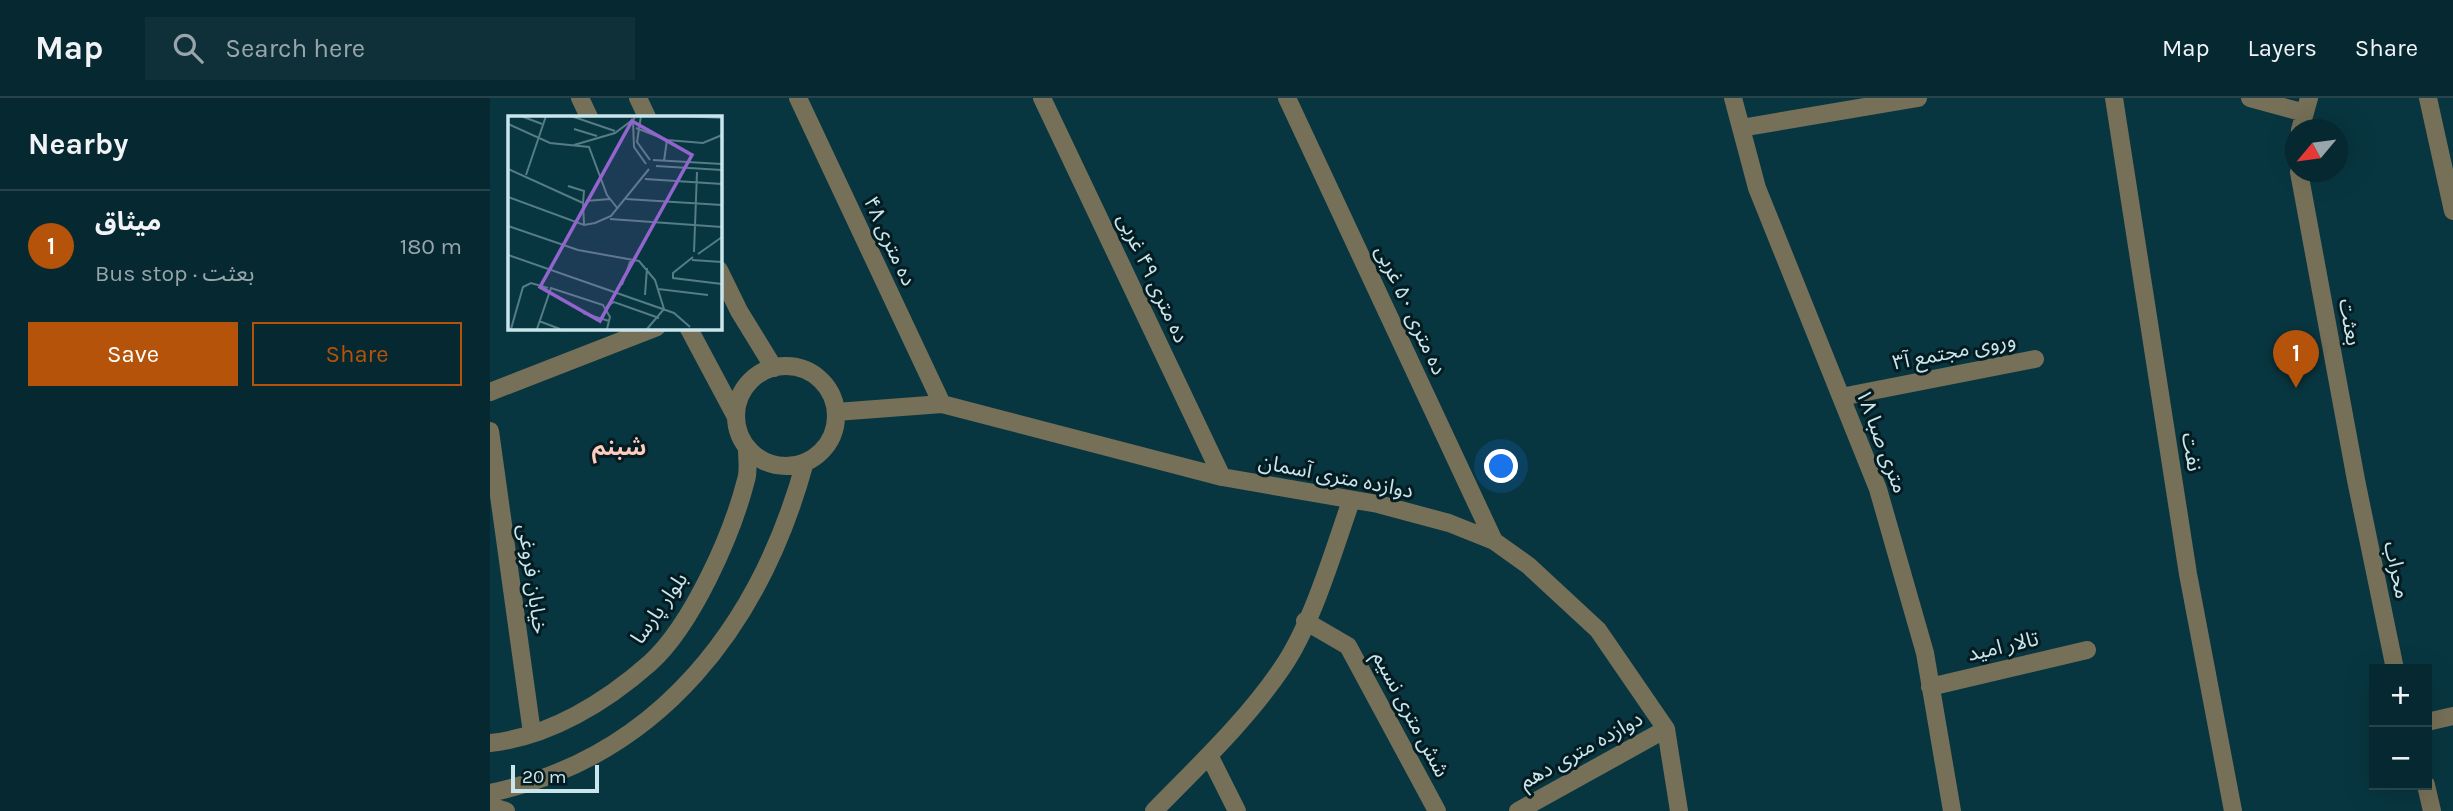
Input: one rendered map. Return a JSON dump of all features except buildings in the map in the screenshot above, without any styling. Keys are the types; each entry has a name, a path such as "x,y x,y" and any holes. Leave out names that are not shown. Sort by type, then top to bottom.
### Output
{"street":[{"path":"580,98 589,116"},
{"path":"638,98 647,116"},
{"name":"ده متری ۴۸","path":"798,98 942,404"},
{"name":"ده متری ۴۹ غربی","path":"1042,98 1222,477"},
{"name":"ده متری ۵۰ غربی","path":"1287,98 1494,541"},
{"name":"متری صبا ۱۸","path":"1734,98 1757,188 1878,489 1924,653 1952,811"},
{"path":"1741,128 1918,98"},
{"name":"نفت","path":"2114,98 2188,574 2233,811"},
{"path":"2250,98 2304,113"},
{"path":"2428,98 2453,211"},
{"name":"بعثت","path":"2301,182 2356,480"},
{"path":"721,274 739,311 774,368"},
{"path":"490,392 652,329"},
{"path":"689,329 736,417"},
{"name":"وروی مجتمع آ۳","path":"1841,397 2035,359"},
{"path":"791,367 808,371 822,381 831,395 836,412 835,427 829,442 819,454 806,463 775,466 760,460 747,449 739,434 736,417 738,400 746,386 759,374 774,368 791,367"},
{"name":"دوازده متری آسمان","path":"836,412 942,404 1222,477 1351,501 1378,503 1449,523 1494,541 1529,566 1598,630 1666,729 1679,811"},
{"name":"خیابان فروغی","path":"490,431 532,733"},
{"name":"بلوار پارسا","path":"490,743 512,741 558,724 606,698 652,661 693,605 719,557 747,478 747,449"},
{"path":"490,793 593,758 650,718 708,660 745,610 773,559 806,463"},
{"name":"محراب","path":"2356,480 2394,664"},
{"path":"1154,811 1246,717 1284,666 1320,589 1351,501"},
{"name":"شش متری نسیم","path":"1305,621 1348,646 1437,811"},
{"name":"تالار امید","path":"1930,687 2087,650"},
{"path":"2432,721 2453,716"},
{"name":"دوازده متری دهم","path":"1518,811 1666,729"},
{"path":"1209,755 1237,811"},
{"path":"2427,790 2432,811"},
{"path":"490,806 506,811"}],"place":[{"name":"میثاق","path":"2296,388"}],"district":[{"name":"شبنم","path":"619,447"}]}
